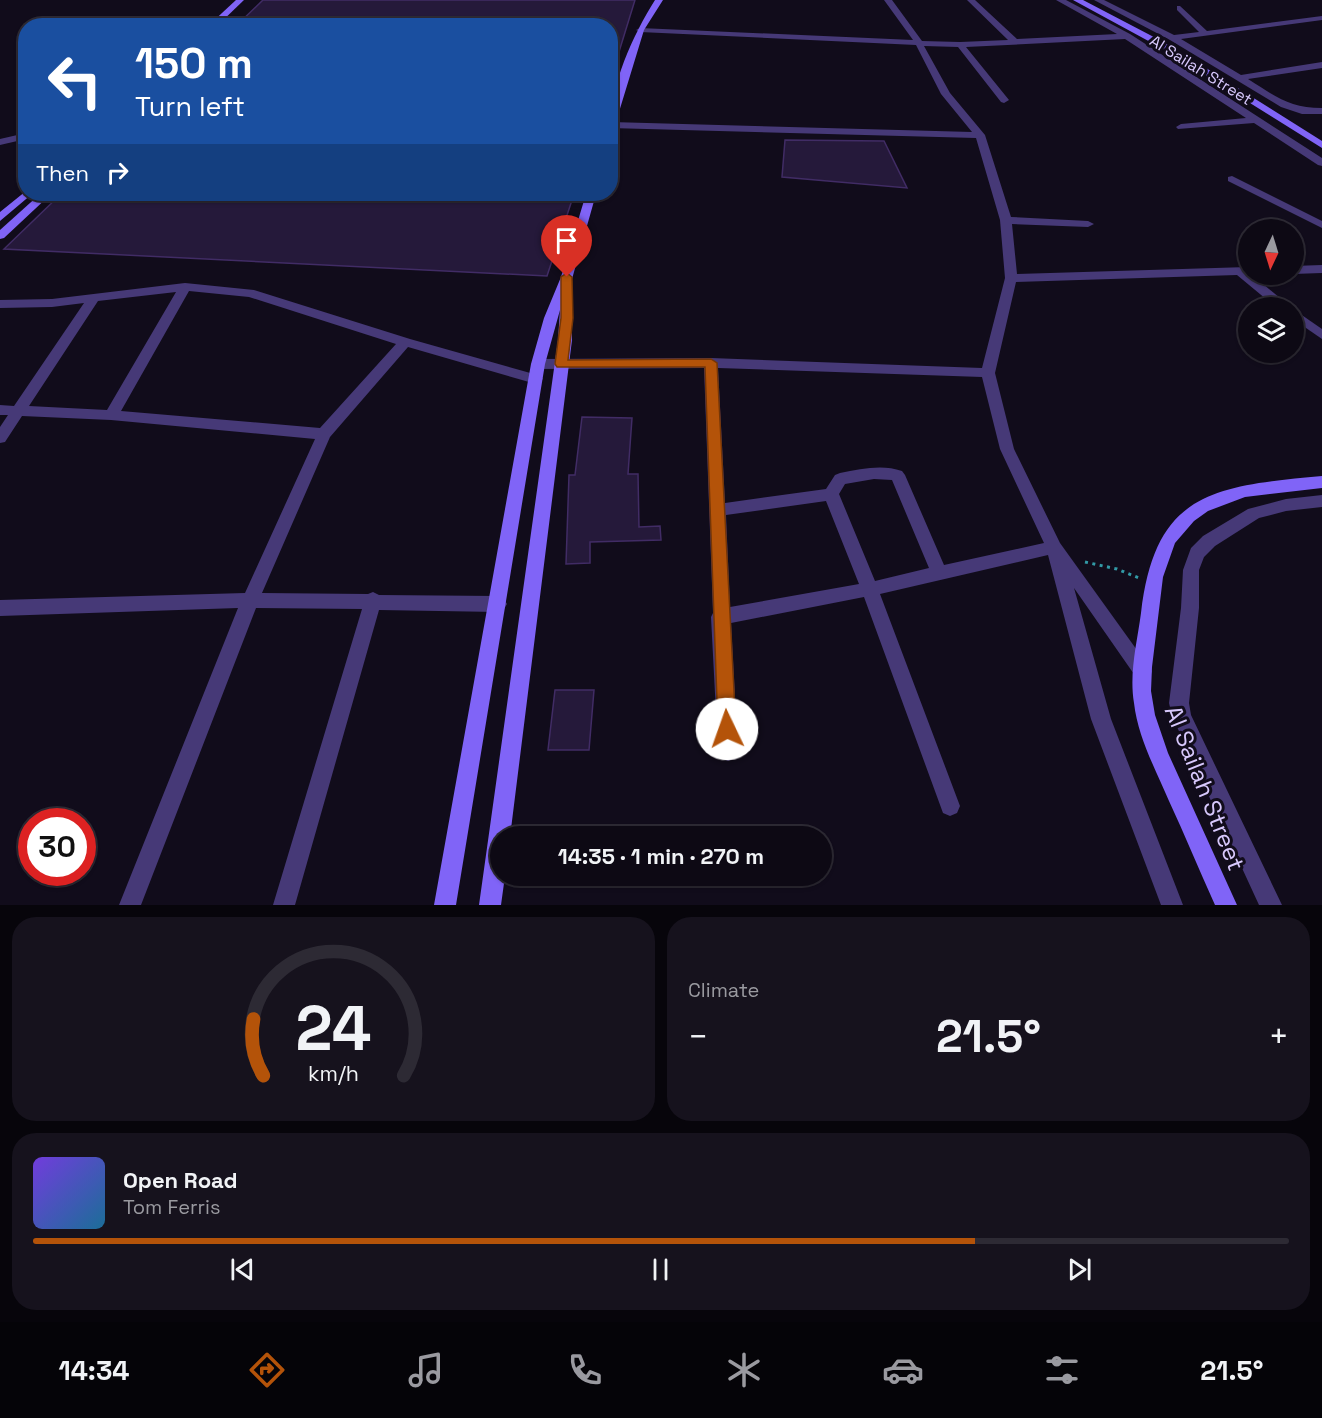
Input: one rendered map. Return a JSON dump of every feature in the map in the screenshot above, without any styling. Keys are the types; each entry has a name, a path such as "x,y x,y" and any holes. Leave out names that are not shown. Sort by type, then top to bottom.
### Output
{"street":[{"path":"618,100 640,30 658,0"},
{"path":"888,0 919,43 930,68 946,94 980,135 1006,220 1011,278 988,373 1007,448 1054,547 1101,719 1172,905"},
{"path":"971,0 1016,43"},
{"path":"1060,0 1126,36 1322,163"},
{"name":"Al Sailah Street","path":"1077,0 1168,48 1322,145"},
{"path":"1098,0 1173,38 1289,107 1302,111 1322,111"},
{"path":"223,18 243,3"},
{"path":"232,18 243,3"},
{"path":"1180,8 1205,34"},
{"path":"1173,38 1322,18"},
{"path":"640,30 960,45 1126,36"},
{"path":"960,45 1004,100"},
{"path":"1239,78 1322,65"},
{"path":"1284,122 1322,118"},
{"path":"1181,127 1254,120"},
{"path":"618,125 980,135"},
{"path":"0,142 18,138"},
{"path":"1232,179 1322,225"},
{"path":"0,218 19,201"},
{"path":"0,236 38,201"},
{"path":"445,905 537,371 550,318 567,277 589,201"},
{"path":"1006,220 1088,224"},
{"path":"1304,270 1322,269"},
{"path":"1011,278 1238,271"},
{"path":"490,905 567,318 567,277"},
{"path":"1259,285 1273,297"},
{"path":"0,304 93,299 185,287 250,293 405,342 537,371 561,364 711,363 988,373"},
{"path":"111,415 185,287"},
{"path":"0,438 93,299"},
{"path":"1304,321 1322,335"},
{"path":"130,905 250,600 324,434 405,342"},
{"path":"711,363 719,510 720,617 728,751"},
{"path":"0,410 111,415 324,434"},
{"path":"831,494 840,479 874,473 897,475 939,573"},
{"name":"Al Sailah Street","path":"1226,905 1153,739 1143,703 1143,671 1154,572 1161,551 1172,534 1203,506 1247,491 1322,482"},
{"path":"719,510 831,494"},
{"path":"831,494 870,589 950,806"},
{"path":"1271,905 1182,716 1179,703 1190,608 1191,570 1202,546 1243,518 1269,508 1322,501"},
{"path":"720,617 870,589 1054,547"},
{"path":"1054,547 1143,671"},
{"path":"0,608 250,600 373,600 498,604"},
{"path":"284,905 373,600"}],"path":[{"path":"1088,563 1117,569"}],"building":[{"path":"263,0 635,0 618,55 618,18 244,18"},
{"path":"785,140 884,141 907,188 782,177"},
{"path":"54,201 572,201 547,276 4,249"},
{"path":"582,417 632,418 628,474 638,474 639,527 660,526 661,540 590,542 590,563 566,564 569,475 575,475"},
{"path":"555,690 594,690 589,750 548,750"}],"route":[{"path":"567,277 567,318 561,364 711,363 719,510 720,617 727,729"}]}
